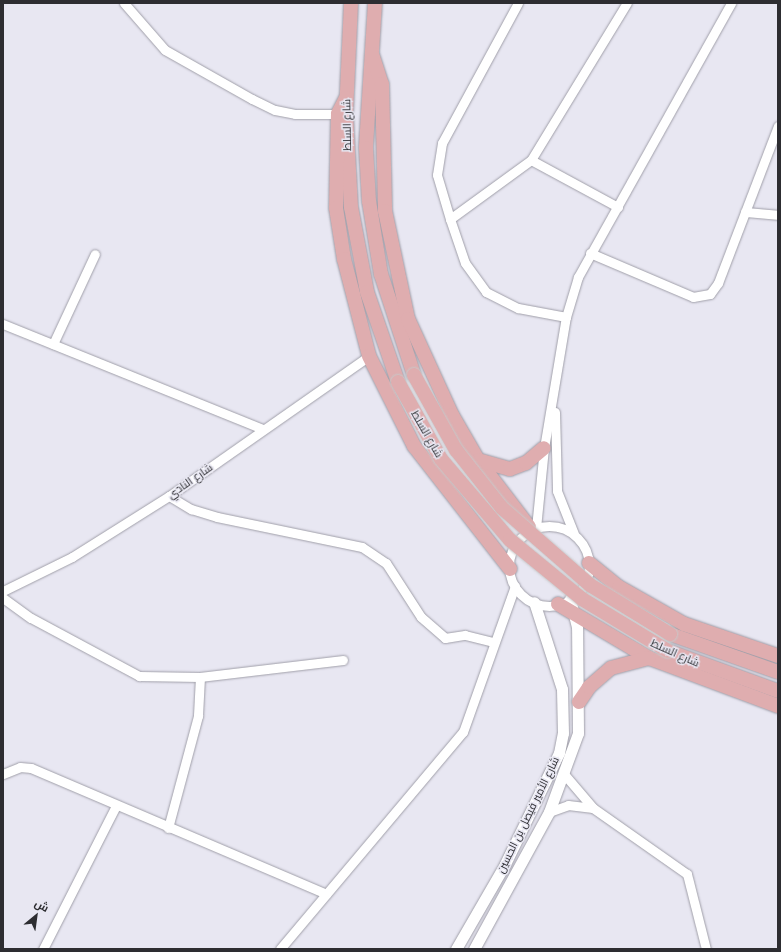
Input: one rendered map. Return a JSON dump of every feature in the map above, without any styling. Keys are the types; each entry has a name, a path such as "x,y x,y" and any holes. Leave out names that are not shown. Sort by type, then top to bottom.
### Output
{"main road":[{"name":"شارع السلط","path":"351,3 346,98 347,165 355,234 372,309 398,382 433,446 465,490 510,540 565,586 661,648 778,691"},
{"name":"شارع السلط","path":"375,3 366,148 372,220 385,291 414,375 449,439 484,488 519,525 575,573 618,604 670,634 778,672"},
{"path":"372,54 382,84 386,212 397,277 408,319 428,369 478,460 534,529"},
{"path":"346,98 338,114 336,208 344,260 369,356 414,446 510,569"},
{"path":"478,460 510,469 526,463 544,448"},
{"path":"589,563 619,586 684,624 778,656"},
{"path":"564,602 575,617 649,658 778,706"},
{"path":"580,702 589,687 611,668 649,658"}],"street":[{"path":"124,3 165,50 252,99 275,110 296,114 338,114"},
{"path":"518,3 442,143 437,175 465,263 486,292 518,308 566,317"},
{"path":"450,219 531,160 627,3"},
{"path":"534,529 544,448 555,391 566,317 578,277 590,253 618,207 731,3"},
{"path":"590,253 693,297 703,297 718,283 778,126"},
{"path":"531,160 618,207"},
{"path":"745,212 778,215"},
{"path":"53,344 95,254"},
{"path":"3,324 264,429"},
{"name":"شارع النادي","path":"3,591 72,557 169,496 369,356"},
{"path":"555,391 556,487 562,512 574,535 584,548 589,563 583,586 564,602 534,602 515,586 510,569 516,544 534,529 552,526 574,535"},
{"path":"169,496 191,509 217,517 362,547 386,563 420,617 445,638 465,635 494,642"},
{"path":"280,949 464,732 494,642 515,586"},
{"path":"3,598 47,627 139,676 200,677 343,660"},
{"name":"شارع الأمير فيصل بن الحسين","path":"456,949 505,864 559,753 563,733 562,689 534,602"},
{"name":"شارع الأمير فيصل بن الحسين","path":"474,949 549,812 578,733 580,702 575,617"},
{"path":"168,828 198,716 200,677"},
{"path":"3,774 20,767 30,768 116,806 326,894"},
{"path":"564,774 593,808 667,857 687,874 706,949"},
{"path":"549,812 568,805 593,808"},
{"path":"43,949 116,806"}]}
